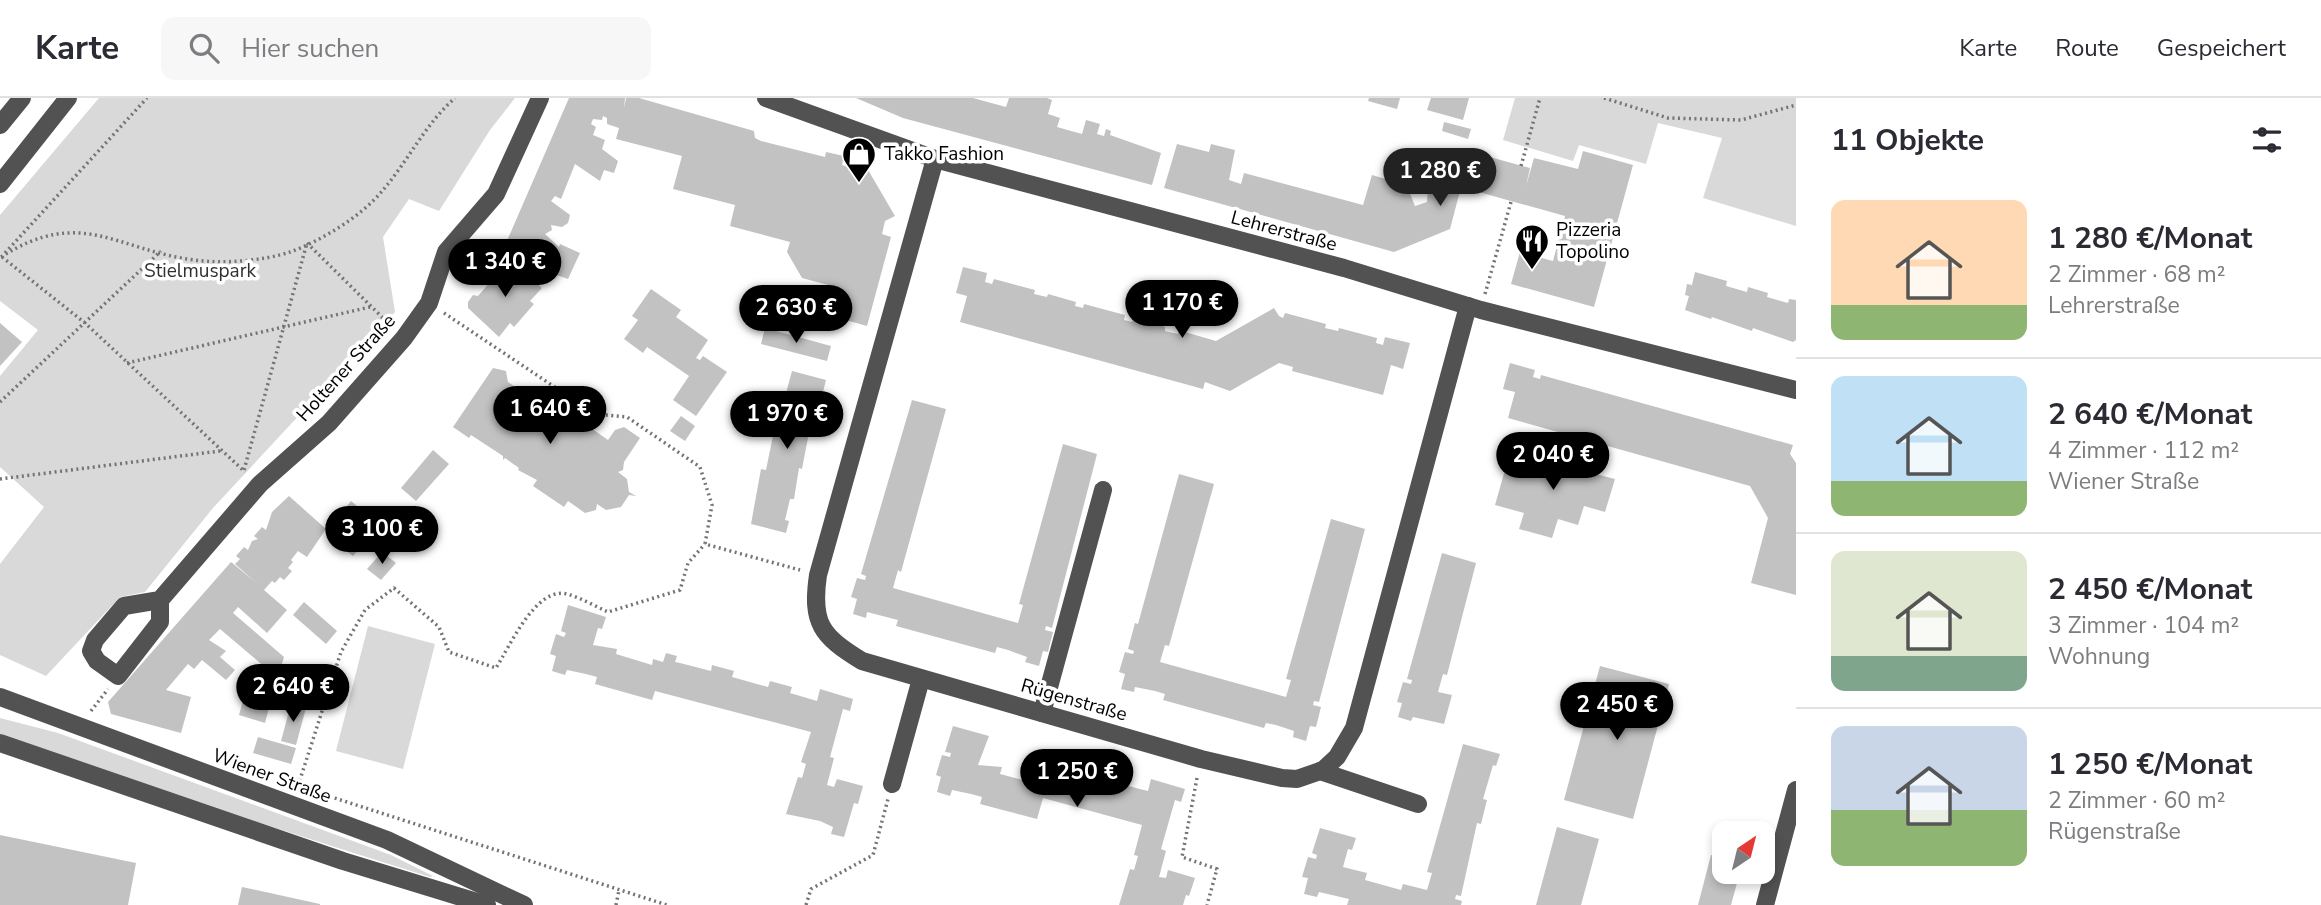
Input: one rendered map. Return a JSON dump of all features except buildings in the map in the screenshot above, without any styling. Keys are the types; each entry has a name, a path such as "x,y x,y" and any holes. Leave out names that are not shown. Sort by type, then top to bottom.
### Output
{"street":[{"path":"0,125 22,98"},
{"path":"0,184 68,98"},
{"name":"Holtener Straße","path":"118,676 160,622 160,600 260,484 329,423 404,338 429,303 446,252 496,194 540,98"},
{"name":"Lehrerstraße","path":"766,98 934,159 1331,265 1474,308 1796,390"},
{"name":"Rügenstraße","path":"934,159 818,575 814,603 822,628 838,647 862,661 921,679 1201,759 1282,778 1297,779 1320,771"},
{"path":"1320,771 1337,757 1354,728 1474,308"},
{"path":"1042,713 1103,490"},
{"path":"118,676 97,661 91,651 95,639 124,606 160,600"},
{"path":"892,784 921,679"},
{"name":"Wiener Straße","path":"0,697 84,720 387,841 524,905"},
{"path":"0,743 343,861 487,905"},
{"path":"1320,771 1418,804"},
{"path":"1766,905 1796,790"}],"path":[{"path":"1,257 147,98"},
{"path":"1521,166 1540,98"},
{"path":"1604,98 1668,118 1741,120 1796,105"},
{"path":"1,257 26,241 47,235 83,232 194,260 229,261 290,251 354,216 382,192 453,99"},
{"path":"1474,308 1511,202"},
{"path":"307,243 404,338"},
{"path":"244,471 307,243"},
{"path":"0,402 161,251"},
{"path":"1,257 85,323 221,451 260,484"},
{"path":"285,781 298,786 341,652 365,610 394,588 439,627 449,652 496,668 544,597 565,593 607,612 680,590 688,563 705,544 712,505 700,467 627,417 595,414 429,303"},
{"path":"126,363 370,307"},
{"path":"0,479 221,451"},
{"path":"705,544 818,575"},
{"path":"84,720 118,676"},
{"path":"84,720 103,717"},
{"path":"1201,759 1182,857 1217,869 1207,905"},
{"path":"806,905 811,889 873,855 892,784"},
{"path":"311,790 667,905"},
{"path":"616,905 619,890"}],"green space":[{"name":"Stielmuspark","path":"99,98 515,98 490,130 439,211 409,199 383,237 395,312 213,508 145,592 120,597 46,676 0,655 0,564 44,507 0,467 0,376 38,330 0,301 0,215"},
{"path":"1515,98 1796,98 1796,226 1703,198 1722,138 1658,123 1646,164 1579,145 1573,161 1503,140"},
{"path":"368,626 435,644 403,769 336,751"},
{"path":"0,718 58,733 391,855 433,876 214,808 0,734"}],"place":[{"name":"Takko Fashion","path":"859,184"},
{"name":"Pizzeria Topolino","path":"1532,271"}]}
